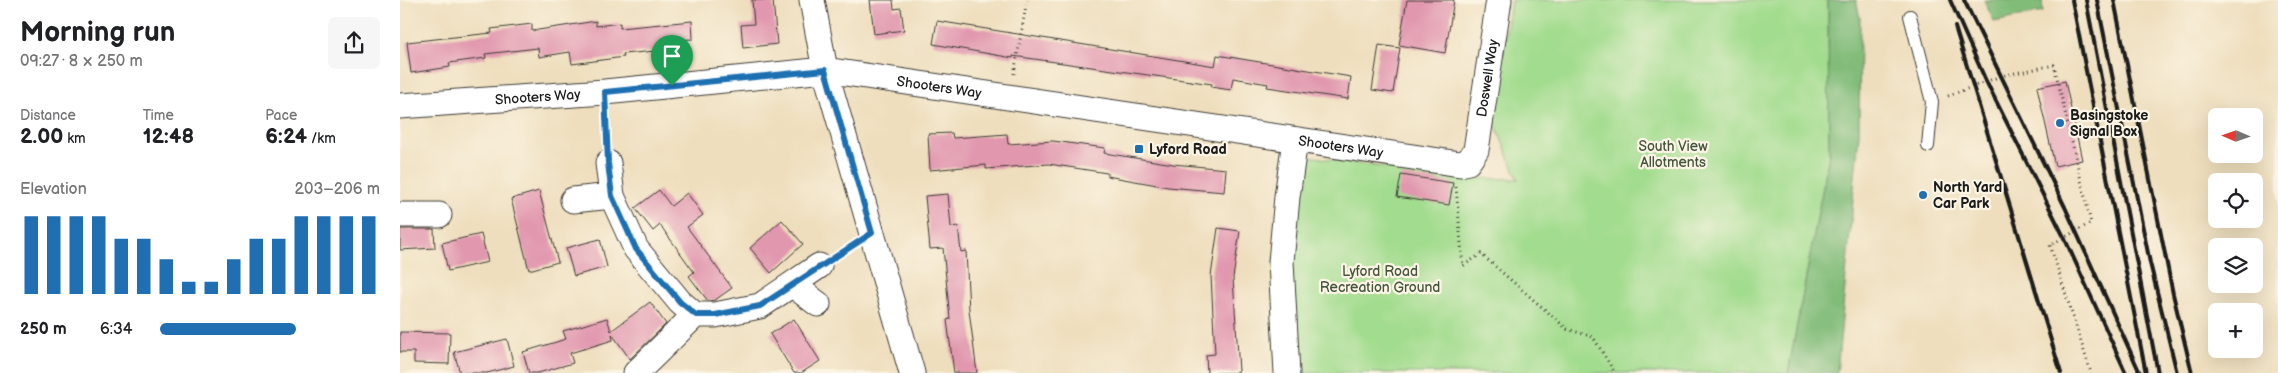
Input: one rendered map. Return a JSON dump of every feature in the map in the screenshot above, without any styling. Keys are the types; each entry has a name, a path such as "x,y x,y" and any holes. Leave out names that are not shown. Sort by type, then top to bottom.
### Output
{"street":[{"path":"812,0 825,70 912,373"},
{"name":"Doswell Way","path":"1472,163 1478,140 1499,0"},
{"name":"Shooters Way","path":"400,106 605,92 825,70 1295,140 1472,163"},
{"path":"1287,373 1281,262 1295,140"},
{"path":"608,163 612,196 636,249 680,302 696,315 715,315 760,306 819,266"},
{"path":"573,200 612,196"},
{"path":"400,215 439,214"},
{"path":"793,285 818,304"},
{"path":"636,373 696,315"}],"lane":[{"path":"1910,16 1932,102 1928,146"}],"path":[{"path":"1010,97 1027,0"},
{"path":"1932,102 2001,76 2054,65 2091,223 2050,245 2091,373"},
{"path":"605,92 608,163"},
{"path":"1472,163 1455,178 1463,266 1481,254 1567,329 1593,337 1615,373"},
{"path":"819,266 872,233"}],"green space":[{"name":"South View Allotments","path":"1511,0 1828,0 1829,155 1788,373 1294,373 1289,280 1295,154 1455,178 1518,179 1493,119"},
{"path":"1828,0 1856,0 1860,18 1859,134 1837,373 1788,373 1829,155"},
{"path":"1984,0 2042,0 2043,12 1994,22"}],"building":[{"path":"752,0 773,0 777,44 743,48 741,25 754,24"},
{"path":"870,0 893,0 894,9 901,8 904,30 874,34"},
{"path":"1407,0 1454,0 1445,53 1399,45"},
{"path":"596,21 596,26 620,23 620,28 692,21 693,39 677,40 678,49 623,54 624,57 572,64 570,52 539,57 538,48 485,54 486,58 449,63 450,67 411,73 407,42 492,33 491,29 532,24 532,31"},
{"path":"937,21 1215,66 1217,55 1351,77 1348,99 1267,87 1268,84 1233,78 1231,90 1211,87 1212,84 1013,56 1013,58 933,44"},
{"path":"1379,45 1400,48 1393,93 1372,90"},
{"name":"Basingstoke Signal Box","path":"2065,81 2082,160 2055,166 2037,87"},
{"path":"952,133 953,138 1007,134 1008,144 1053,141 1105,148 1104,153 1173,164 1226,169 1224,192 1168,187 1107,176 1107,173 1049,164 986,169 986,165 930,170 928,134"},
{"path":"1401,175 1453,183 1449,205 1397,197"},
{"path":"659,190 671,206 687,193 703,215 687,227 732,288 715,300 708,301 689,276 694,272 660,225 653,231 635,208"},
{"path":"539,191 558,262 529,270 511,199"},
{"path":"948,194 951,227 958,226 961,252 966,251 969,310 977,373 954,373 947,320 950,319 943,248 930,249 925,196"},
{"path":"782,220 803,244 771,273 750,248"},
{"path":"1218,228 1240,231 1233,278 1239,371 1233,373 1207,373 1206,355 1215,354 1211,276"},
{"path":"400,229 434,229 435,248 400,250"},
{"path":"481,234 488,262 448,271 442,243"},
{"path":"600,239 607,267 574,276 566,248"},
{"path":"650,302 666,324 630,359 612,334 613,340 570,353 573,363 538,373 529,373 523,352 566,339 563,331 607,318 611,331"},
{"path":"794,319 820,361 801,373 794,373 770,334"},
{"path":"400,332 450,333 449,364 414,363 414,352 400,352"},
{"path":"507,339 514,366 487,373 460,373 454,352"}],"railway":[{"path":"1950,0 1986,81 2064,237 2126,373"},
{"path":"1964,0 2065,207 2140,373"},
{"path":"2072,0 2146,373"},
{"path":"2086,0 2158,373"},
{"path":"2097,0 2150,263 2177,373"},
{"path":"2114,0 2173,294 2192,373"},
{"path":"1955,27 2061,373"}],"place":[{"name":"Basingstoke Signal Box","path":"2060,123"},
{"name":"Lyford Road","path":"1139,149"},
{"name":"North Yard Car Park","path":"1923,195"}],"route":[{"path":"825,70 872,233 760,306 715,315 696,315 680,302 636,249 612,196 608,163 605,92 672,86 825,70"}],"park label":[{"name":"Lyford Road Recreation Ground","path":"1380,280"}]}
